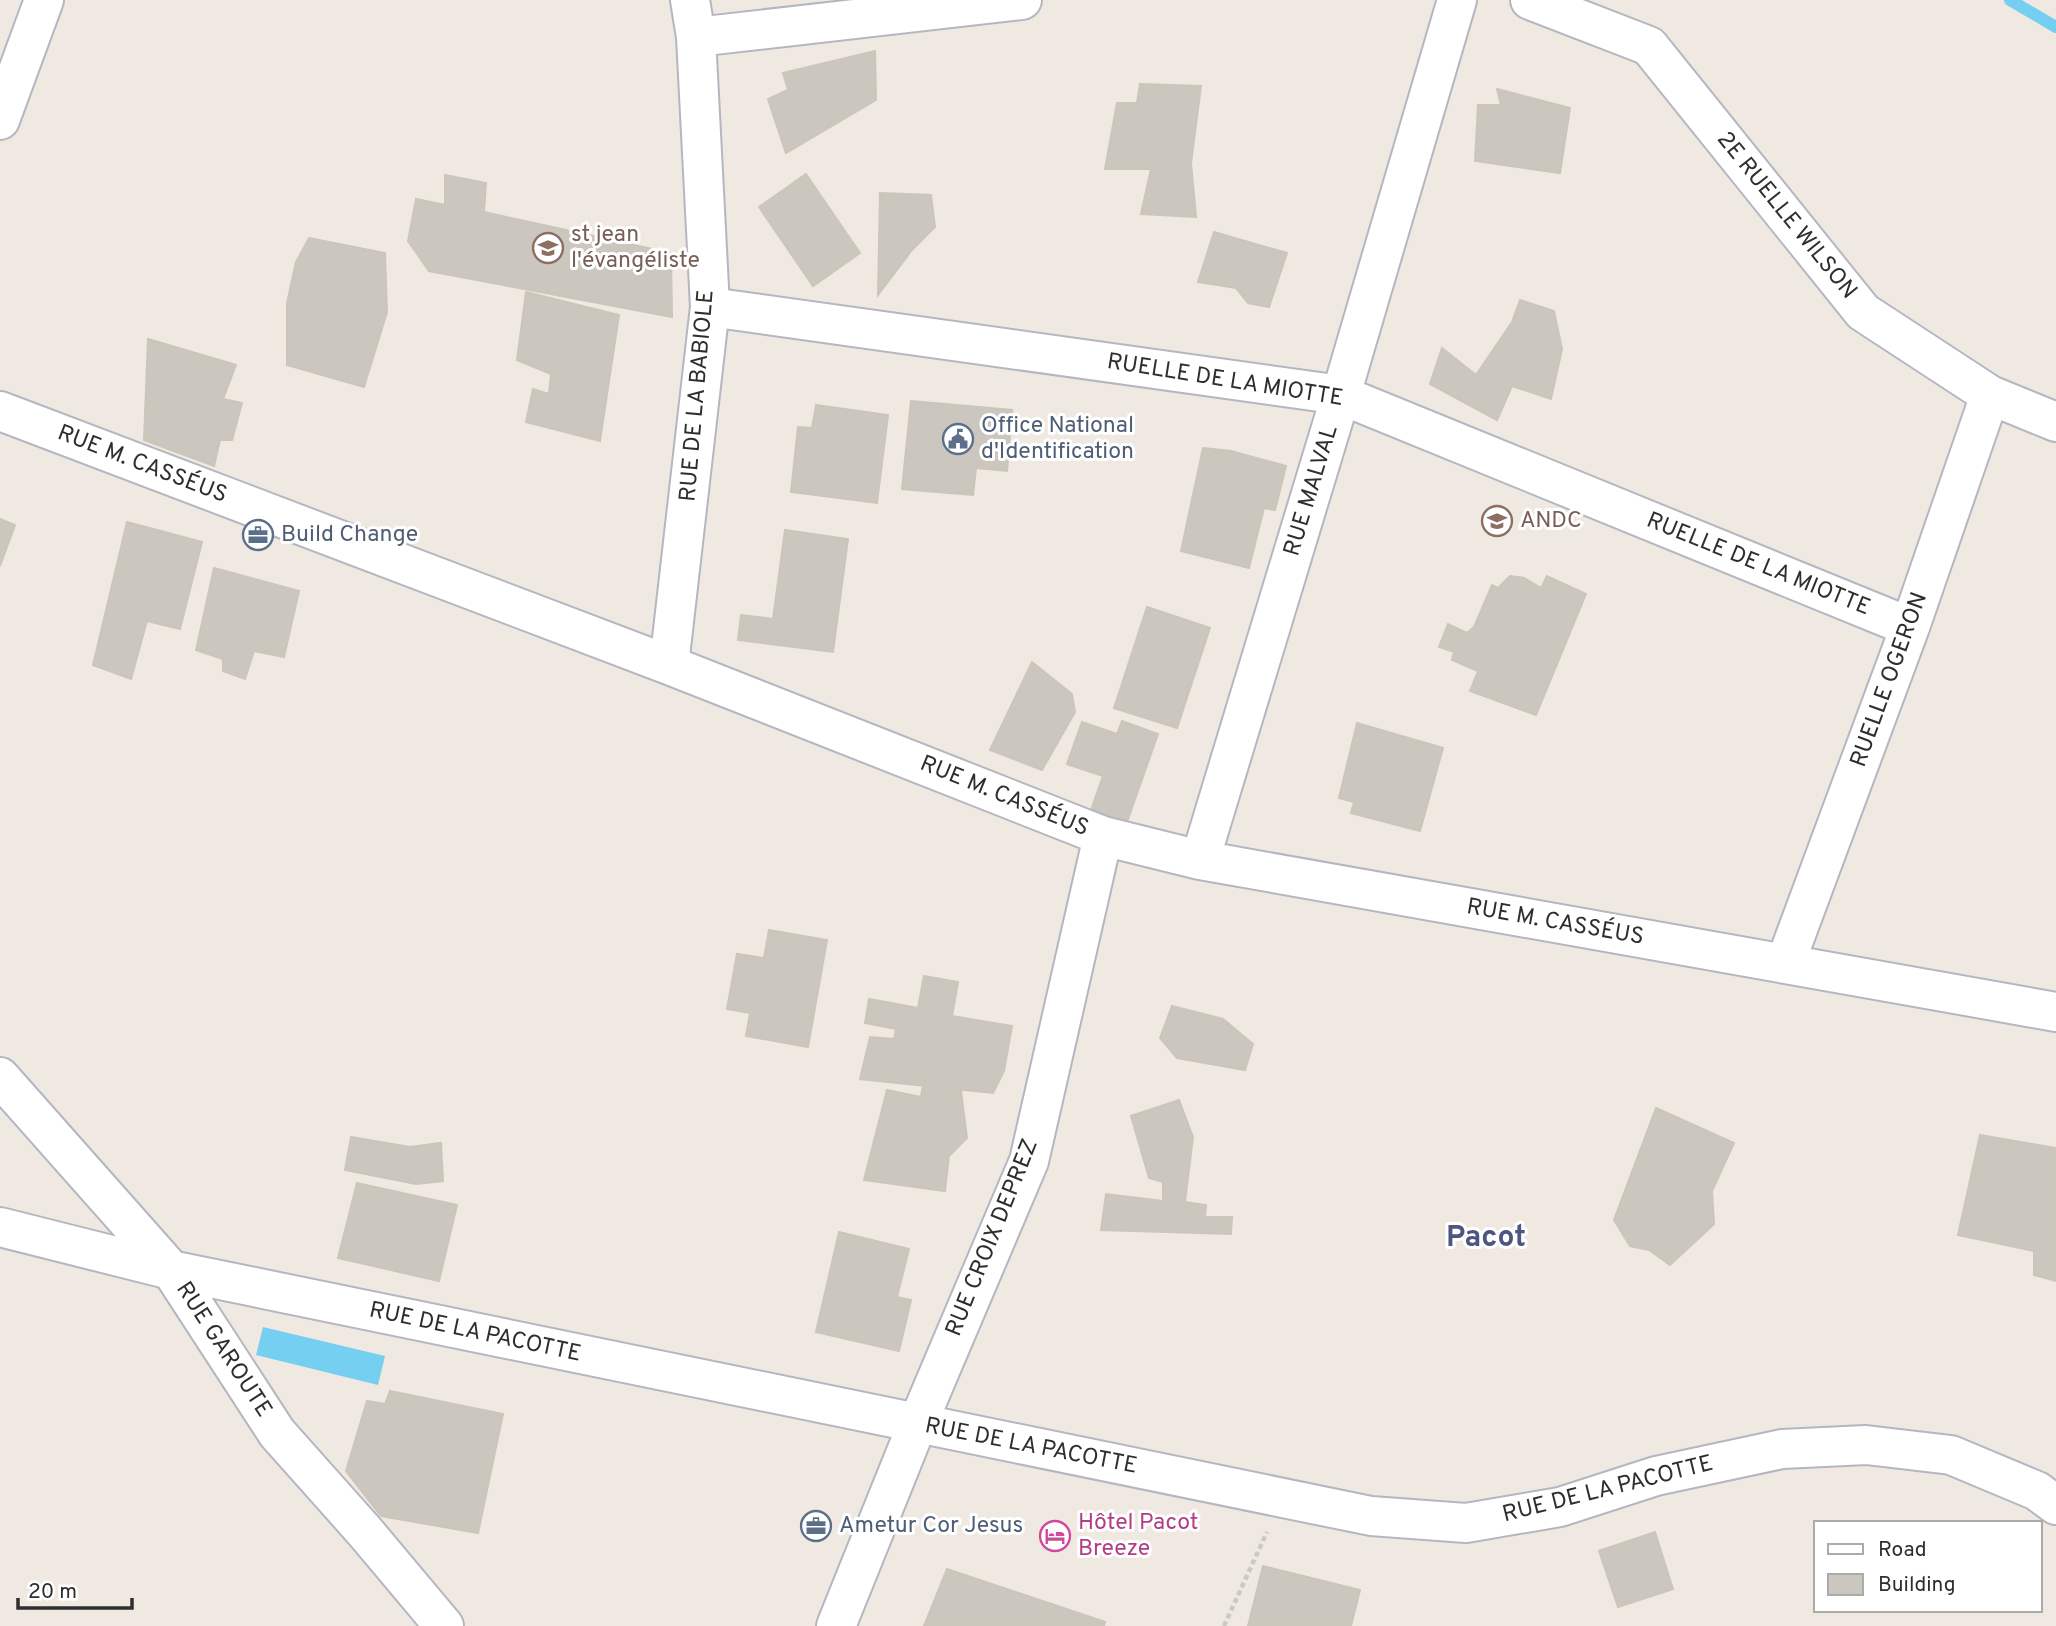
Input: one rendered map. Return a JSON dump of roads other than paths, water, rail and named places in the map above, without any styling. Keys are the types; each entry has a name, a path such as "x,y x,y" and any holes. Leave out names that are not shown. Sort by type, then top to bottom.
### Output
{"street":[{"path":"0,120 44,0"},
{"name":"RUE DE LA BABIOLE","path":"669,665 710,307 696,37 690,0"},
{"path":"696,37 1022,0"},
{"name":"RUE MALVAL","path":"1200,860 1457,0"},
{"name":"2E RUELLE WILSON","path":"1531,0 1649,46 1863,312 1990,395 2056,422"},
{"name":"RUELLE DE LA MIOTTE","path":"710,307 1341,395 1910,627"},
{"name":"RUELLE OGERON","path":"1785,964 1910,627 1990,395"},
{"name":"RUE M. CASSÉUS","path":"0,411 669,665 1103,836 1200,860 2056,1012"},
{"name":"RUE CROIX DEPREZ","path":"836,1626 917,1425 1029,1161 1103,836"},
{"name":"RUE GAROUTE","path":"0,1077 171,1270 277,1433 444,1626"},
{"name":"RUE DE LA PACOTTE","path":"0,1227 171,1270 1371,1516 1466,1523 1560,1507 1656,1476 1782,1449 1866,1445 1951,1455 2037,1491 2056,1505"}],"water":[{"path":"263,1327 385,1356 378,1385 256,1355"}],"waterway":[{"path":"2010,0 2056,27"}],"place":[{"name":"st jean l'évangéliste","path":"548,248"},
{"name":"Office National d'Identification","path":"958,439"},
{"name":"ANDC","path":"1497,521"},
{"name":"Build Change","path":"258,535"},
{"name":"Ametur Cor Jesus","path":"816,1526"},
{"name":"Hôtel Pacot Breeze","path":"1055,1536"}],"district":[{"name":"Pacot","path":"1486,1238"}]}
